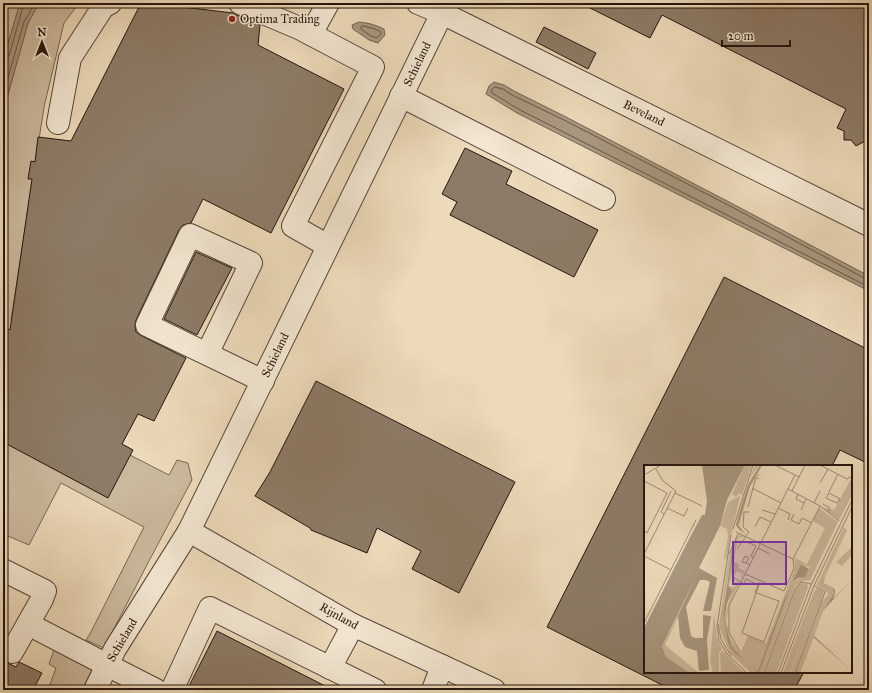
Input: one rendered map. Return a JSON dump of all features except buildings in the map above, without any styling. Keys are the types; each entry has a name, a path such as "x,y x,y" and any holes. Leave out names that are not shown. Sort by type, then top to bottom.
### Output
{"street":[{"path":"58,123 70,58 103,7 110,3"},
{"path":"240,3 299,28 373,67 293,226 328,246"},
{"path":"311,34 328,3"},
{"name":"Beveland","path":"418,3 444,8 869,225"},
{"name":"Schieland","path":"95,690 115,649 189,531 444,8"},
{"path":"401,96 604,199"},
{"path":"207,354 251,263 190,235 147,325 207,354 263,380"},
{"name":"Rijnland","path":"189,531 353,625 494,690"},
{"path":"3,570 45,591 12,652 3,647"},
{"path":"172,690 210,608 375,690"},
{"path":"28,624 156,690"},
{"path":"330,668 353,625"},
{"path":"433,690 442,666"}],"shaded area":[{"path":"3,3 20,3 3,61"},
{"path":"39,3 79,3 64,23 44,107 11,320 86,358 77,428 169,475 177,460 188,463 192,480 104,648 86,640 144,527 61,483 29,545 3,534 3,112 28,23"},
{"path":"54,650 92,670 82,690 48,690 56,668 49,664"}],"water":[{"path":"20,3 39,3 28,23 3,112 3,61"},
{"path":"359,22 372,24 384,29 385,35 378,43 369,40 353,29 352,25"},
{"path":"494,82 504,85 566,117 869,276 869,291 517,113 486,94 489,86"}],"place":[{"name":"Optima Trading","path":"232,19"}]}
